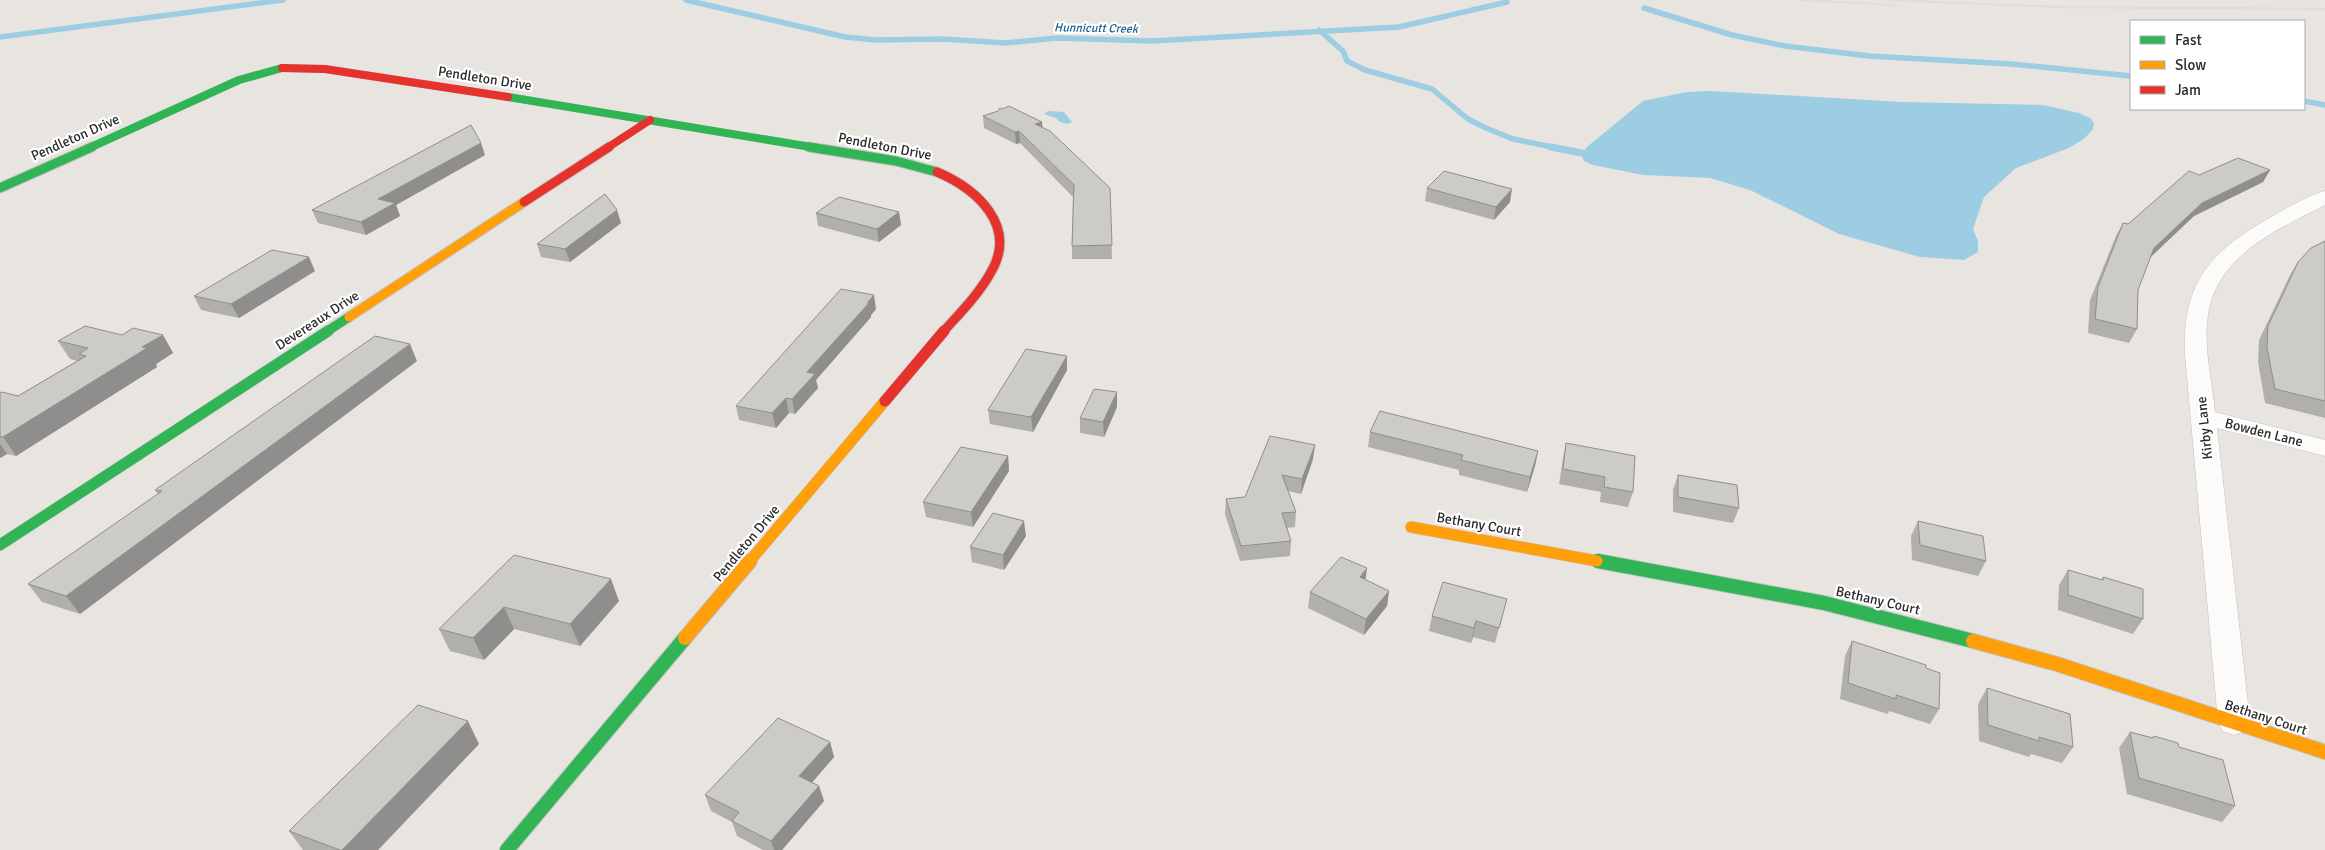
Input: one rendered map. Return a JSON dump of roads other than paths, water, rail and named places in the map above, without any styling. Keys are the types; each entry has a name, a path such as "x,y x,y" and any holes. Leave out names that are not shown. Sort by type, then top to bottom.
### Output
{"street":[{"name":"Pendleton Drive","path":"0,188 239,80 272,70 293,67 325,69 433,84 896,161 940,173 978,194 999,226 1001,243 997,260 985,282 507,850"},
{"name":"Devereaux Drive","path":"0,545 650,120"},
{"name":"Kirby Lane","path":"2234,722 2197,354 2196,328 2199,307 2206,286 2229,254 2246,240 2325,197"},
{"name":"Bowden Lane","path":"2203,417 2325,448"},
{"name":"Bethany Court","path":"1411,527 1824,603 1895,619 2057,664 2325,752"}],"water":[{"path":"1711,91 1902,102 2043,105 2079,113 2090,118 2094,123 2093,129 2085,138 2069,148 2016,168 1984,197 1973,229 1978,241 1978,252 1964,260 1920,257 1839,234 1750,190 1710,178 1643,175 1593,165 1584,161 1581,154 1588,146 1643,101 1687,92"},
{"path":"1048,111 1064,112 1072,122 1067,124 1060,122 1056,118 1044,114"}],"waterway":[{"name":"Hunnicutt Creek","path":"0,37 283,0"},
{"name":"Hunnicutt Creek","path":"686,0 845,37 876,40 943,39 1005,43 1057,38 1152,41 1321,31"},
{"name":"Hunnicutt Creek","path":"1321,31 1399,27 1507,2"},
{"path":"1644,8 1732,35 1785,46 1869,56 2011,64 2130,76"},
{"path":"1321,31 1343,51 1347,61 1365,70 1432,89 1468,119 1513,139 1557,148"},
{"path":"2305,101 2325,105"},
{"path":"1551,147 1582,153"}],"railway":[{"path":"1801,0 1895,5"},
{"path":"1889,0 2061,7 2325,9"}]}
